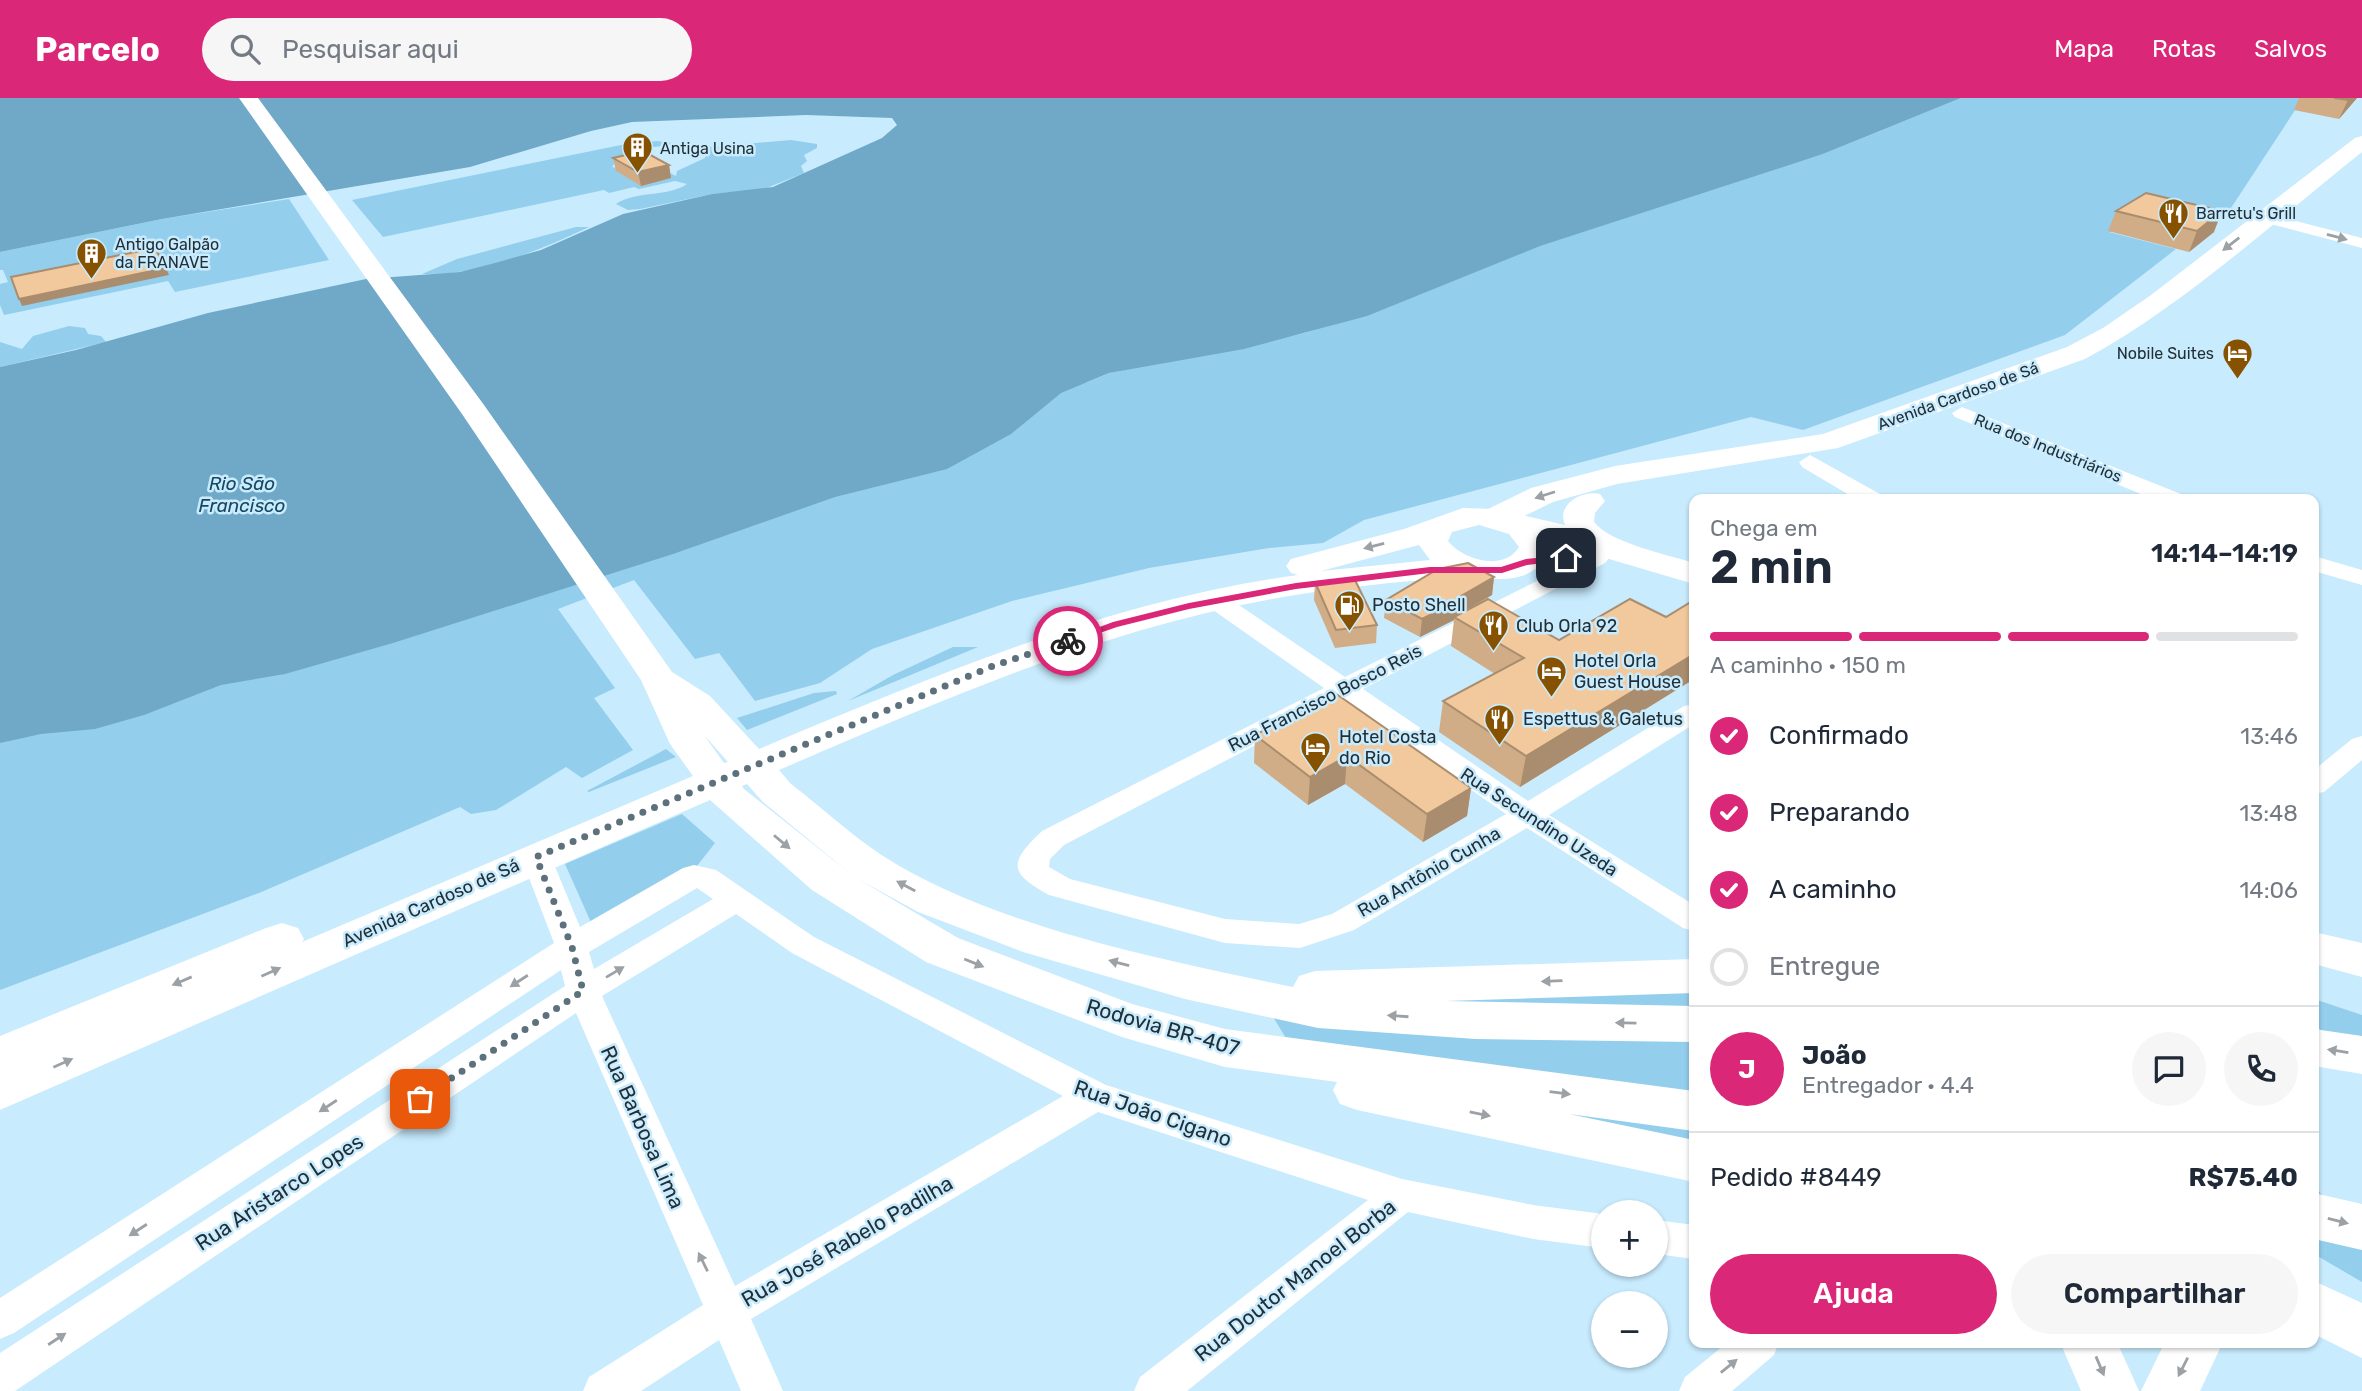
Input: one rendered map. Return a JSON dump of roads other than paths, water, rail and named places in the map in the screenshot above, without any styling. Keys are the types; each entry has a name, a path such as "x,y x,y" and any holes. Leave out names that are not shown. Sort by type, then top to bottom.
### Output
{"main road":[{"path":"232,98 241,109 257,103 659,680 689,744 747,789 868,866 933,901 1039,941 1185,982 1318,1010 1476,1021 1689,1024"},
{"name":"Avenida Cardoso de Sá","path":"0,1090 536,857 993,666 1113,625 1215,600 1309,584 1430,570 1502,570 1535,546 1557,515 1589,501 1640,486 1703,474 1810,462 1864,449 2106,361 2127,349 2276,221 2362,142"},
{"name":"Avenida Cardoso de Sá","path":"0,1056 972,654 1103,610 1304,566 1415,536 1463,517 1500,519 1542,495 1615,475 1828,442 2076,353 2112,334 2276,221 2362,166"},
{"path":"1589,501 1580,511 1578,522 1605,553 1689,584"},
{"path":"1500,519 1535,546 1605,553 1689,573"},
{"path":"1439,526 1432,541 1435,550 1456,564 1471,568"},
{"name":"Rodovia BR-407","path":"747,789 827,880 942,950 1122,1019 1225,1048 1689,1110"},
{"path":"1185,982 1316,988 1689,976"},
{"path":"1225,1048 1309,1081 1689,1160"},
{"path":"2319,1049 2362,1055"},
{"path":"2319,1217 2362,1227"},
{"path":"2091,1348 2110,1391"},
{"path":"2170,1391 2192,1348"}],"street":[{"path":"2276,221 2362,243"},
{"name":"Rua dos Industriários","path":"1962,413 2162,494"},
{"path":"1810,462 1864,494"},
{"name":"Rua Francisco Bosco Reis","path":"1053,838 1605,553"},
{"path":"2319,565 2362,578"},
{"name":"Rua Secundino Uzeda","path":"1215,600 1527,816 1689,917"},
{"name":"Rua Antônio Cunha","path":"1053,838 1037,854 1032,868 1042,879 1060,887 1226,931 1266,936 1300,936 1343,922 1527,816 1689,715"},
{"path":"2320,772 2362,745"},
{"name":"Rua Barbosa Lima","path":"536,857 572,947 583,991 762,1391"},
{"name":"Rua João Cigano","path":"572,947 686,878 705,878 803,945 1094,1096 1402,1195 1533,1222 1591,1229"},
{"name":"Rua Aristarco Lopes","path":"0,1377 583,991 737,899"},
{"path":"0,1320 572,947"},
{"name":"Rua José Rabelo Padilha","path":"604,1391 727,1312 1094,1096"},
{"name":"Rua Doutor Manoel Borba","path":"1155,1391 1402,1195"},
{"path":"1668,1239 1689,1241"},
{"path":"1700,1391 1752,1348"}],"water":[{"name":"Rio São Francisco","path":"0,98 1961,98 1823,154 1540,246 1367,316 1244,349 1109,373 1061,393 1011,434 947,469 835,497 673,554 393,643 285,674 221,685 144,715 95,729 41,734 0,743 0,367 76,350 208,313 366,279 460,272 495,263 541,250 623,214 712,194 773,187 882,138 897,125 892,118 806,115 632,122 591,131 470,167 162,219 0,252"}],"place":[{"name":"Antiga Usina","path":"637,175"},
{"name":"Barretu's Grill","path":"2173,240"},
{"name":"Antigo Galpão da FRANAVE","path":"92,280"},
{"name":"Nobile Suites","path":"2237,380"},
{"name":"Posto Shell","path":"1349,632"},
{"name":"Club Orla 92","path":"1493,653"},
{"name":"Hotel Orla Guest House","path":"1551,698"},
{"name":"Espettus & Galetus","path":"1500,746"},
{"name":"Hotel Costa do Rio","path":"1316,774"}]}
